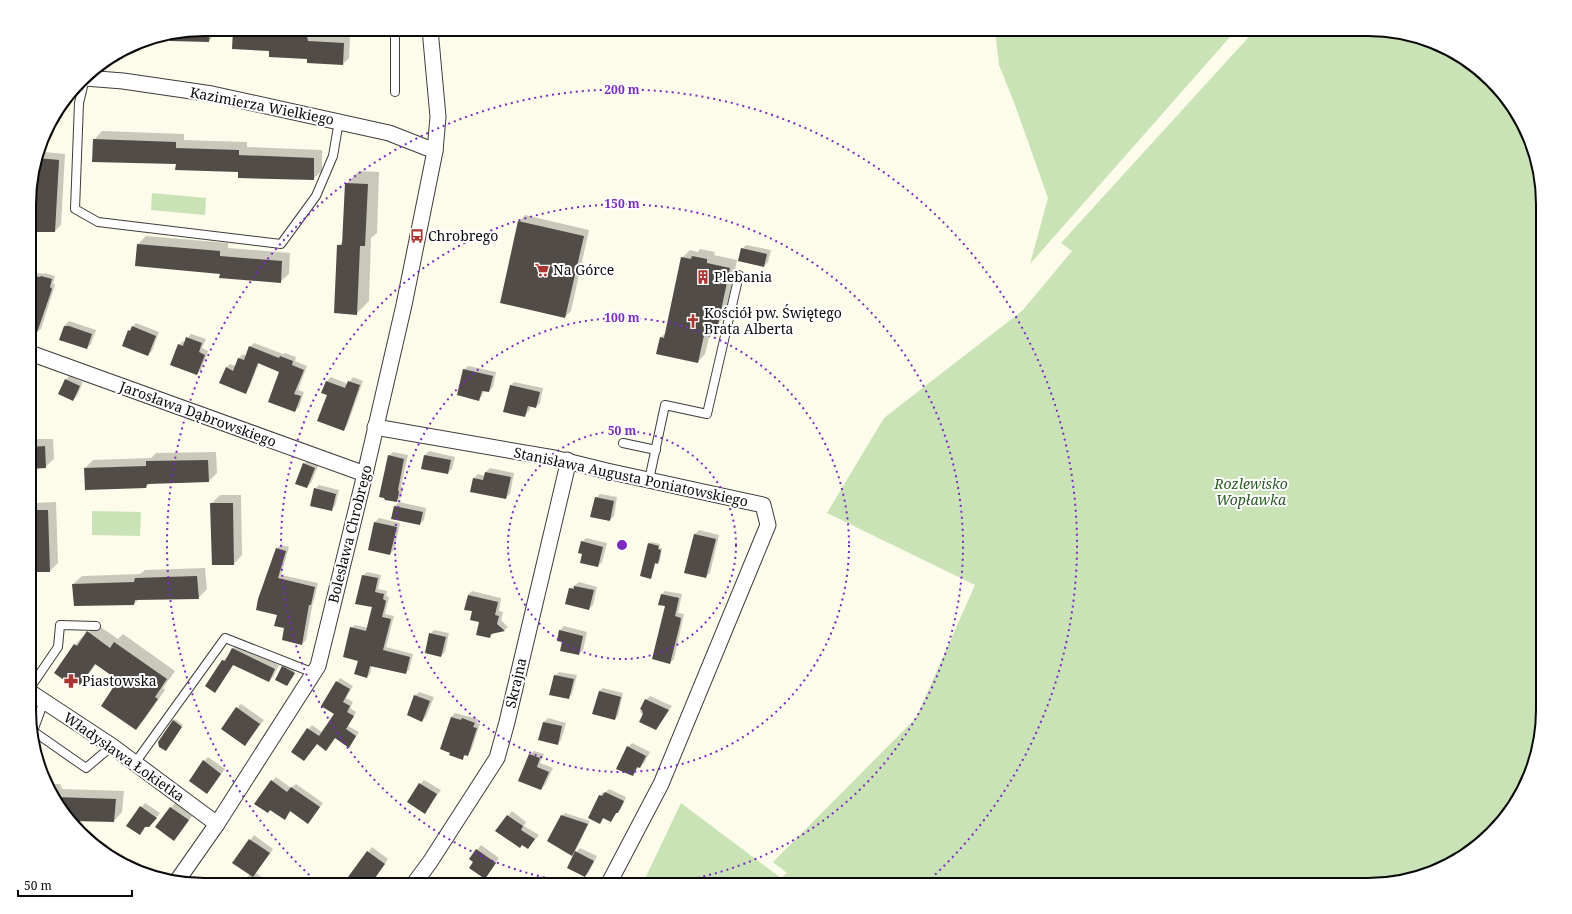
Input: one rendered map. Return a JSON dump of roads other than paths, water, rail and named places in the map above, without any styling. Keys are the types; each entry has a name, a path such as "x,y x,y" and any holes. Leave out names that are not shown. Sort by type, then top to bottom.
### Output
{"street":[{"name":"Bolesława Chrobrego","path":"180,877 217,824 318,666 365,474 404,302 435,151 438,117 431,36"},
{"name":"Kazimierza Wielkiego","path":"92,79 123,81 212,94 390,133 435,151"},
{"name":"Jarosława Dąbrowskiego","path":"36,355 365,474"},
{"name":"Stanisława Augusta Poniatowskiego","path":"375,428 567,460 763,505 768,525 661,784 612,878"},
{"name":"Skrajna","path":"418,878 497,758 507,722 567,460"},
{"name":"Władysława Łokietka","path":"36,696 112,746 217,824"}],"lane":[{"path":"395,36 395,92"},
{"path":"83,88 79,103 75,208 98,222 281,244 316,196 333,156 340,122"},
{"path":"649,480 665,405 707,414 739,275"},
{"path":"623,443 656,450"},
{"path":"36,679 58,647 60,625 96,626"},
{"path":"135,763 225,638 314,673"},
{"path":"36,722 44,701"},
{"path":"37,734 86,768 112,746"}],"place":[{"name":"Chrobrego","path":"417,236"},
{"name":"Na Górce","path":"542,270"},
{"name":"Plebania","path":"703,277"},
{"name":"Kościół pw. Świętego Brata Alberta","path":"693,321"},
{"name":"Piastowska","path":"71,681"}],"park label":[{"name":"Rozlewisko Wopławka","path":"1251,492"}]}
